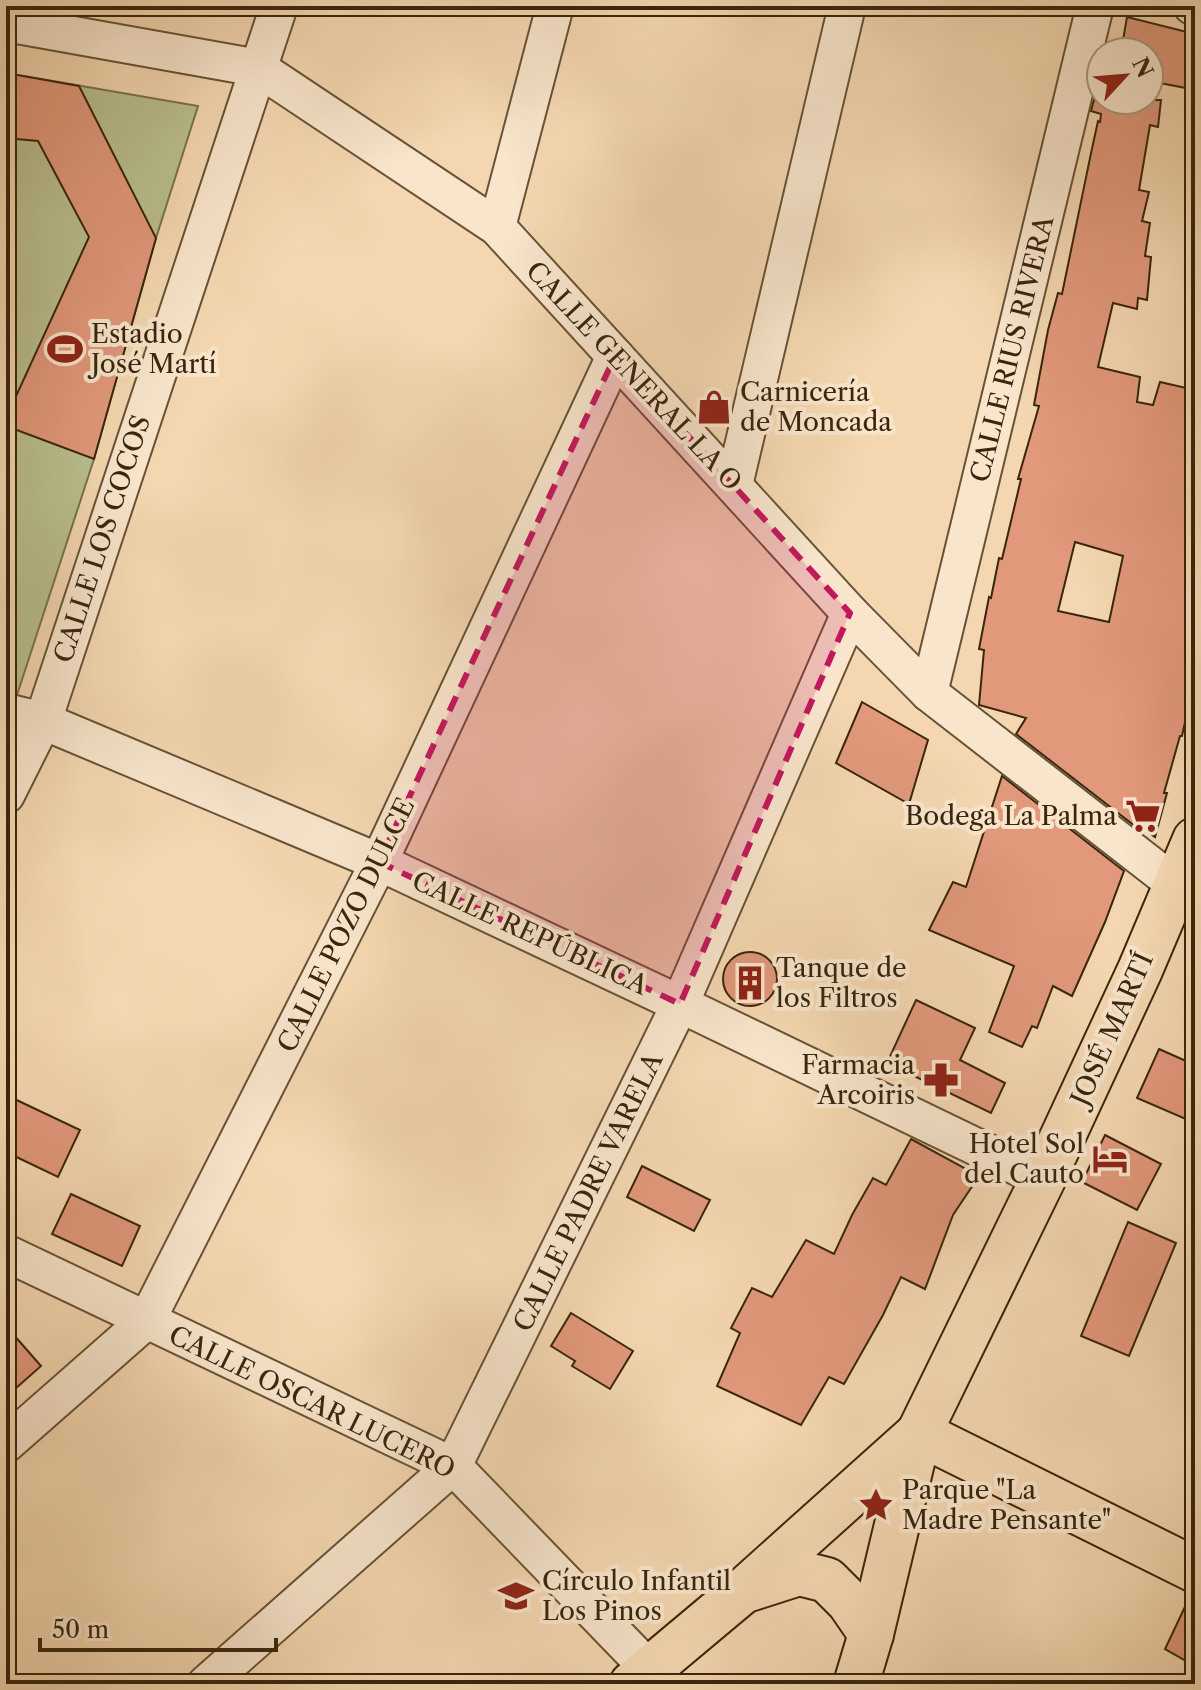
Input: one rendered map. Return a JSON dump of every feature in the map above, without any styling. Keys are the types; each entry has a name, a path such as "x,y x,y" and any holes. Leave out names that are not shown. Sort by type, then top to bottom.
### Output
{"main road":[{"name":"JOSÉ MARTÍ","path":"919,1433 1043,1179 1140,970 1195,840"},
{"path":"919,1433 1195,1570"},
{"path":"640,1676 743,1591 919,1433"},
{"path":"856,1684 919,1433"},
{"path":"743,1591 799,1573 827,1580 849,1602 871,1634"}],"street":[{"name":"CALLE LOS COCOS","path":"6,795 43,721 279,6"},
{"path":"497,227 555,6"},
{"path":"734,485 847,6"},
{"name":"CALLE RIUS RIVERA","path":"929,693 1095,6"},
{"name":"CALLE GENERAL LA O","path":"6,23 258,68 497,227 850,613 929,693 1175,884"},
{"name":"CALLE POZO DULCE","path":"6,1444 147,1320 379,862 615,356"},
{"name":"CALLE PADRE VARELA","path":"206,1684 453,1466 680,1004 850,613"},
{"name":"CALLE REPÚBLICA","path":"6,712 43,721 379,862 1043,1179"},
{"name":"CALLE OSCAR LUCERO","path":"6,1253 453,1466 640,1676"}],"highlighted area":[{"path":"615,356 850,613 680,1004 379,862"}],"green space":[{"name":"Estadio José Martí","path":"6,73 198,106 156,238 94,459 17,695 6,692"}],"building":[{"path":"1127,17 1195,34 1186,88 1165,84 1165,36 1124,36"},
{"path":"6,73 79,86 156,238 94,459 6,426 6,418 89,237 38,141 6,138"},
{"path":"1101,116 1159,116 1158,127 1150,125 1139,190 1149,192 1142,221 1150,223 1145,256 1151,257 1147,300 1138,298 1137,309 1113,303 1098,367 1140,377 1137,402 1153,405 1160,382 1195,390 1195,677 1155,837 1141,827 1140,830 1016,734 1026,718 979,705 984,650 979,649 989,597 999,558 1002,559 1021,479 1018,479 1039,406 1034,405 1048,330 1058,293 1062,294","holes":["1075,542 1123,556 1109,622 1058,611"]},
{"path":"862,702 928,740 909,804 836,763"},
{"path":"1002,776 1124,871 1072,996 1053,986 1037,1028 1032,1026 1022,1047 989,1032 1014,966 929,930 953,882 966,887"},
{"name":"Tanque de los Filtros","path":"750,952 769,960 777,979 769,998 750,1006 731,998 723,979 731,960"},
{"path":"916,1000 975,1028 960,1060 1005,1083 991,1113 887,1063"},
{"path":"1159,1049 1195,1065 1195,1123 1137,1098"},
{"path":"6,1095 80,1130 58,1177 6,1152"},
{"path":"1105,1135 1161,1164 1137,1210 1082,1182"},
{"path":"911,1139 979,1176 953,1215 925,1289 901,1277 844,1384 829,1377 801,1425 717,1386 740,1333 731,1328 752,1288 772,1297 806,1240 834,1254 873,1178 886,1185"},
{"path":"642,1166 710,1200 694,1231 627,1197"},
{"path":"71,1194 140,1226 122,1266 52,1234"},
{"path":"1128,1222 1176,1243 1129,1356 1081,1336"},
{"path":"571,1313 633,1351 610,1389 572,1366 575,1361 551,1346"},
{"path":"6,1326 41,1366 6,1397"},
{"path":"1191,1594 1195,1595 1195,1666 1165,1649"}],"place":[{"name":"Estadio José Martí","path":"65,349"},
{"name":"Carnicería de Moncada","path":"714,407"},
{"name":"Bodega La Palma","path":"1143,816"},
{"name":"Tanque de los Filtros","path":"750,983"},
{"name":"Farmacia Arcoiris","path":"941,1080"},
{"name":"Hotel Sol del Cauto","path":"1110,1159"},
{"name":"Parque \"La Madre Pensante\"","path":"876,1505"},
{"name":"Círculo Infantil Los Pinos","path":"516,1596"}]}
